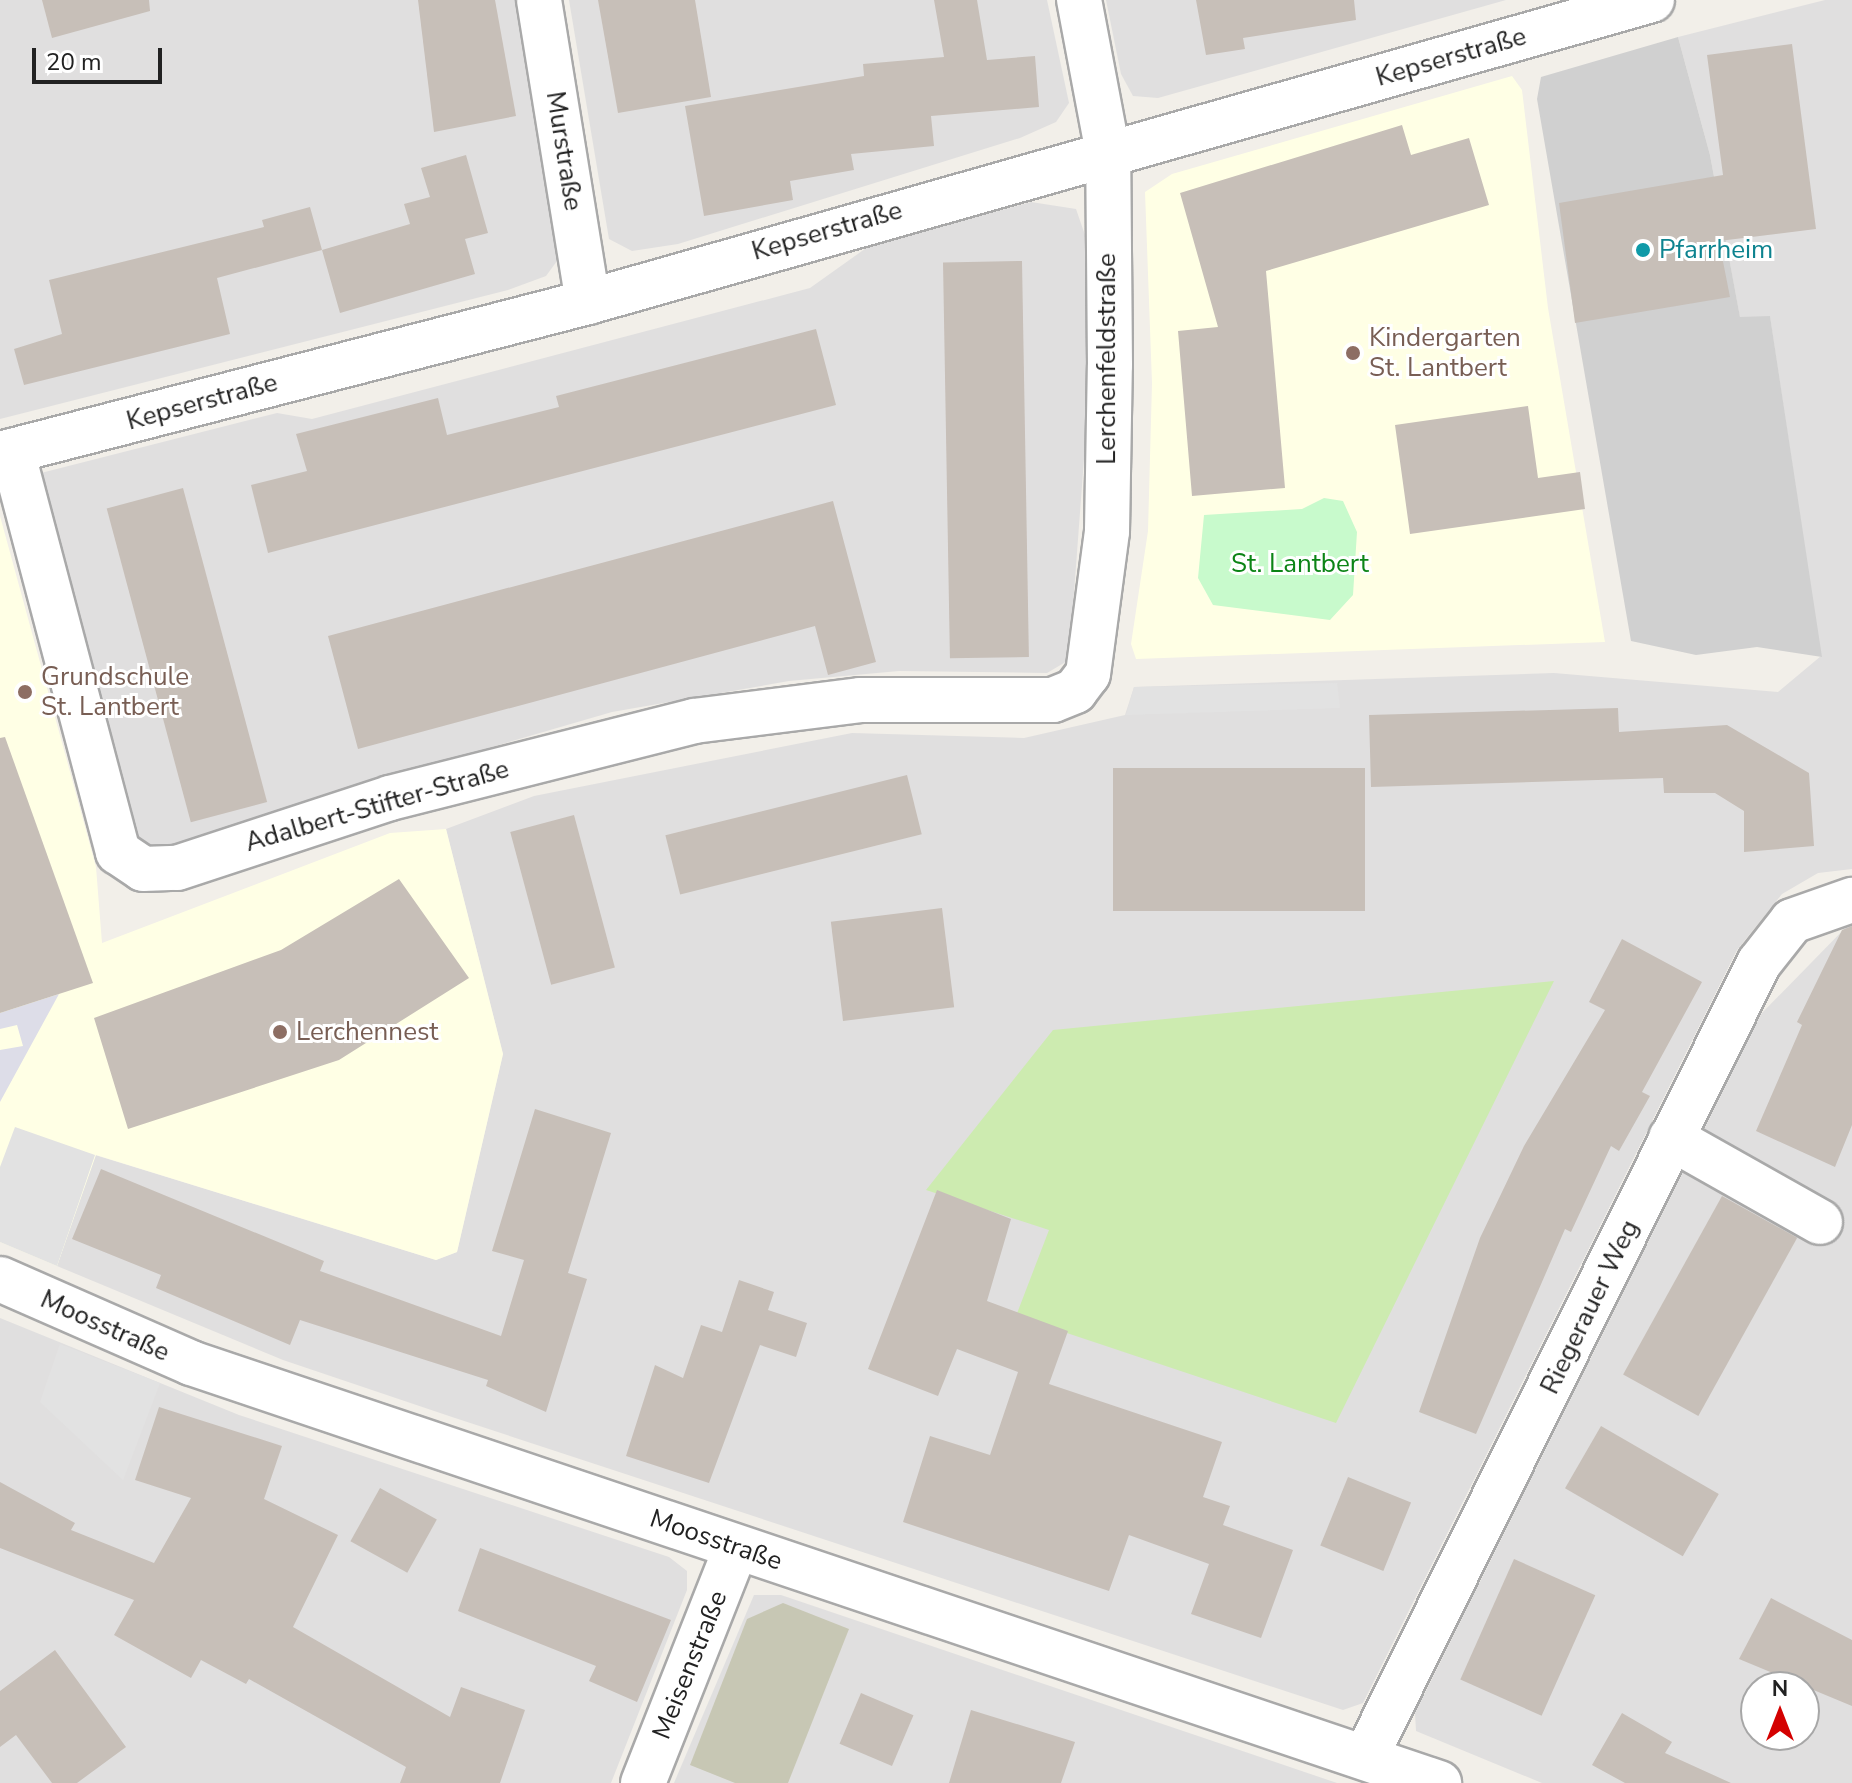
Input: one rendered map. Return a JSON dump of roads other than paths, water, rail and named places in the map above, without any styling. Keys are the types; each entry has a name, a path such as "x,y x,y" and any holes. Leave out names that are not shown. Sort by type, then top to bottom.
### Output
{"street":[{"name":"Murstraße","path":"539,0 588,302"},
{"name":"Lerchenfeldstraße","path":"1053,700 1075,691 1088,674 1107,531 1108,153 1079,0"},
{"name":"Kepserstraße","path":"6,453 588,302 1652,0"},
{"name":"Adalbert-Stifter-Straße","path":"6,453 118,852 143,869 177,868 390,798 694,721 860,700 1053,700"},
{"name":"Riegerauer Weg","path":"1366,1756 1671,1138 1781,931 1810,911 1852,900"},
{"path":"1671,1138 1820,1222"},
{"name":"Moosstraße","path":"0,1279 191,1363 1439,1783"},
{"name":"Meisenstraße","path":"643,1783 736,1548"}],"place":[{"name":"Pfarrheim","path":"1643,250"},
{"name":"Kindergarten St. Lantbert","path":"1353,353"},
{"name":"Grundschule St. Lantbert","path":"25,692"},
{"name":"Lerchennest","path":"280,1032"}],"park label":[{"name":"St. Lantbert","path":"1300,564"}]}
